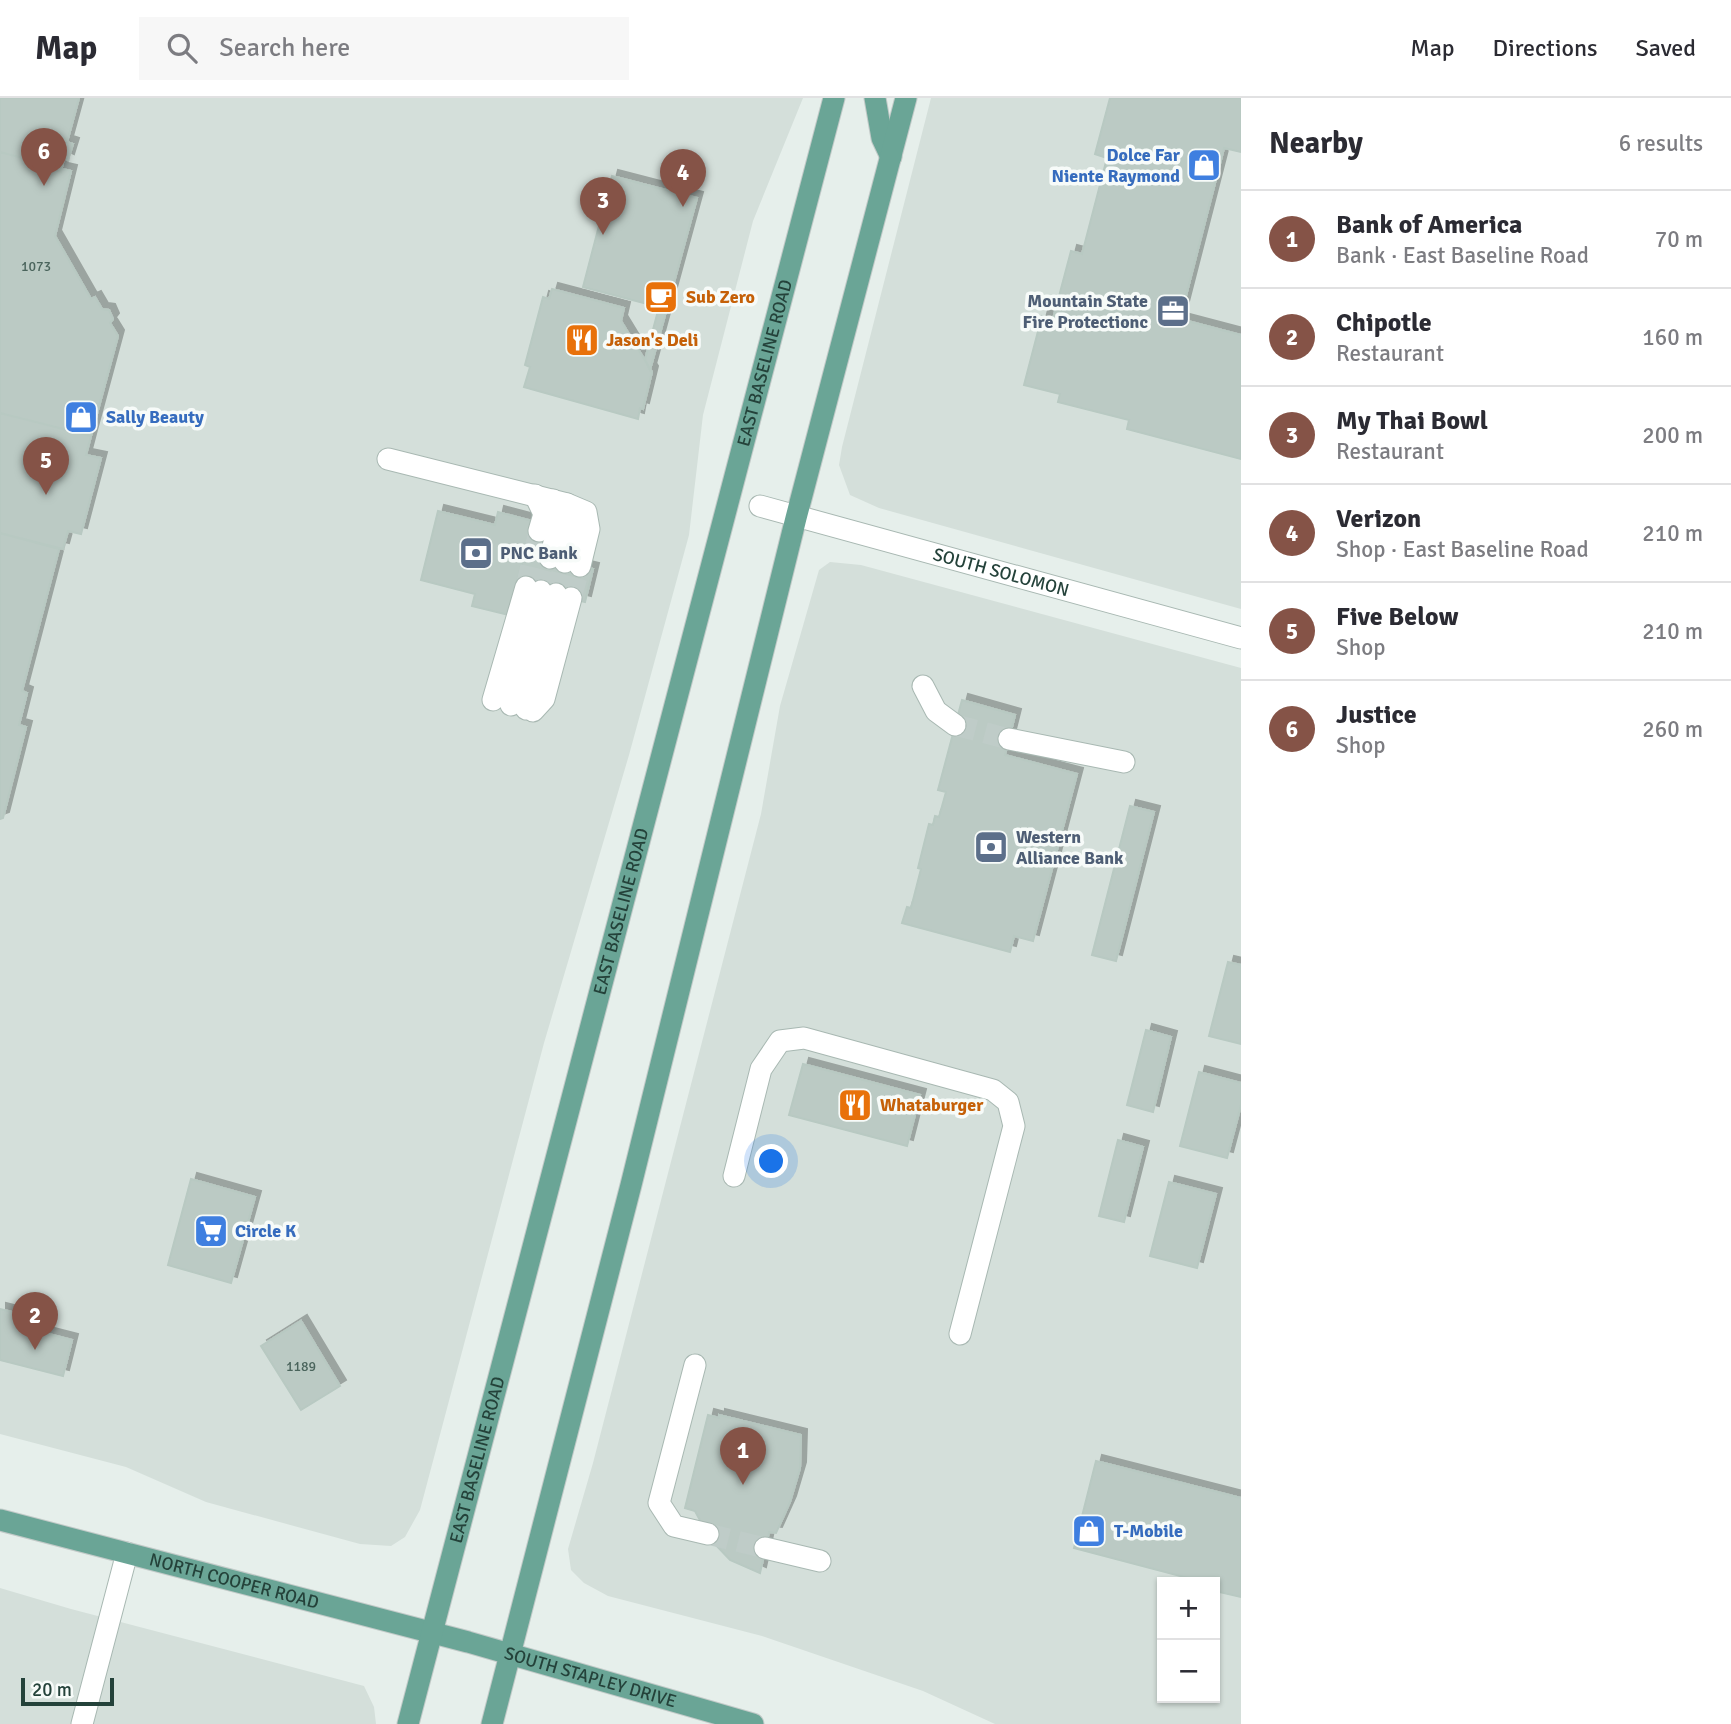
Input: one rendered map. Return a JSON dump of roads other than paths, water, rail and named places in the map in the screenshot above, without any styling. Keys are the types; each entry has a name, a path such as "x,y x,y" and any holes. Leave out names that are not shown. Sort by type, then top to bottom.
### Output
{"main road":[{"name":"EAST BASELINE ROAD","path":"408,1724 834,98"},
{"path":"875,98 882,138 891,157"},
{"path":"492,1724 635,1172 796,518 906,98"},
{"name":"NORTH COOPER ROAD","path":"0,1520 468,1642"},
{"name":"SOUTH STAPLEY DRIVE","path":"468,1642 753,1724"}],"street":[{"path":"388,459 552,500 586,512 589,529 565,562 560,520 552,500"},
{"path":"539,531 552,500"},
{"name":"SOUTH SOLOMON","path":"760,506 1241,638"},
{"path":"549,593 516,706 549,593"},
{"path":"923,686 936,711 956,725"},
{"path":"1009,739 1124,762"},
{"path":"734,1176 761,1069 780,1041 804,1038 993,1090 1008,1102 1014,1126 960,1334"},
{"path":"695,1365 659,1503 674,1526 708,1534"},
{"path":"765,1548 820,1561"},
{"path":"83,1724 127,1553"}],"tunnel":[{"path":"526,587 539,531"},
{"path":"541,591 550,558"},
{"path":"556,594 565,562"},
{"path":"571,598 580,566"},
{"path":"955,725 1009,739"},
{"path":"708,1534 765,1548"}],"place":[{"name":"Dolce Far Niente Raymond","path":"1204,165"},
{"name":"Justice","path":"44,186"},
{"name":"Verizon","path":"683,207"},
{"name":"My Thai Bowl","path":"603,235"},
{"name":"Sub Zero","path":"661,297"},
{"name":"Mountain State Fire Protectionc","path":"1173,311"},
{"name":"Jason's Deli","path":"582,340"},
{"name":"Sally Beauty","path":"81,417"},
{"name":"Five Below","path":"46,495"},
{"name":"PNC Bank","path":"476,553"},
{"name":"Western Alliance Bank","path":"991,847"},
{"name":"Whataburger","path":"855,1105"},
{"name":"Circle K","path":"211,1231"},
{"name":"Chipotle","path":"35,1350"},
{"name":"Bank of America","path":"743,1485"},
{"name":"T-Mobile","path":"1089,1531"}]}
